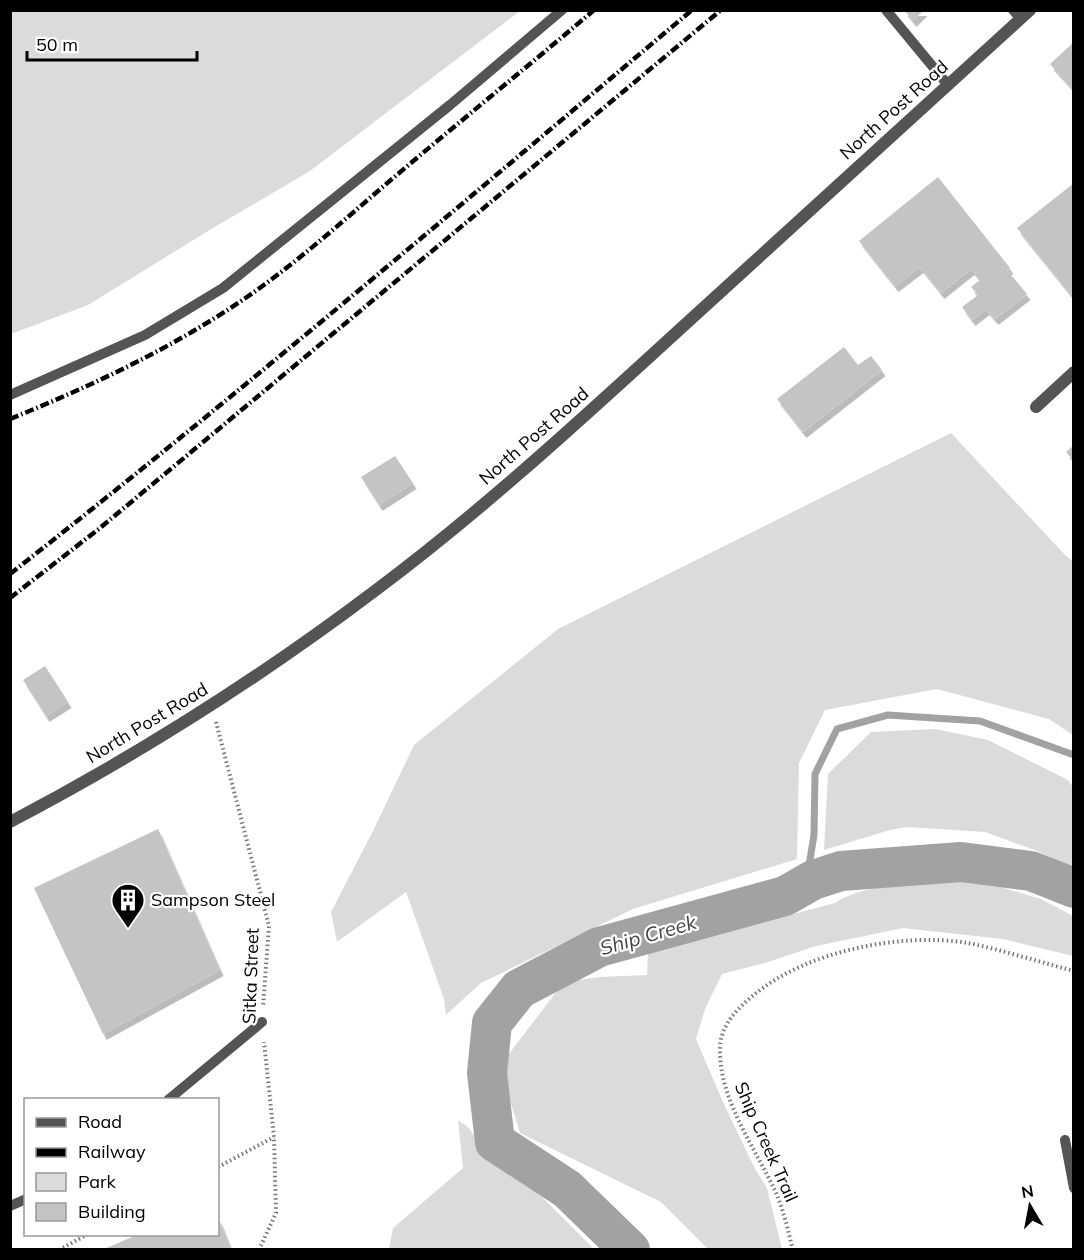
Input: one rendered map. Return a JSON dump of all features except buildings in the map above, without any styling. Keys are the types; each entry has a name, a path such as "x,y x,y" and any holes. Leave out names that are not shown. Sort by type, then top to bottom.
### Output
{"street":[{"name":"North Post Road","path":"10,822 125,759 212,705 377,590 547,450 948,85 1017,15 1030,10"},
{"path":"1036,407 1074,372"}],"lane":[{"path":"10,396 146,335 223,288 450,105 562,10"},
{"path":"886,10 948,85"},
{"path":"170,1098 262,1022"},
{"path":"1065,1140 1074,1188"},
{"path":"10,1206 24,1200"}],"path":[{"name":"Sitka Street","path":"212,705 269,926 262,1022 274,1137 276,1213 259,1250"},
{"name":"Ship Creek Trail","path":"793,1250 776,1192 762,1168 729,1095 720,1060 720,1041 723,1030 743,1004 766,985 791,970 843,952 891,943 928,940 967,943 1074,971"},
{"path":"219,1166 274,1137"},
{"path":"59,1250 84,1236"}],"green space":[{"path":"11,10 520,11 310,171 88,305 11,334"},
{"path":"951,433 1073,561 1073,735 1049,719 937,689 825,710 799,763 797,859 633,909 481,983 446,1015 444,999 406,892 337,942 331,912 414,745 558,629"},
{"path":"935,729 988,740 1068,780 1073,787 1073,868 1035,850 985,832 907,827 824,850 828,774 871,732"},
{"path":"974,879 1041,899 1073,916 1073,956 1003,939 903,928 816,946 722,974 705,1009 696,1039 723,1102 755,1169 767,1188 782,1249 708,1249 661,1202 520,1133 505,1084 508,1055 564,982 600,977 647,975 648,952 835,903 864,891 901,884"},
{"path":"458,1120 469,1128 491,1162 519,1174 594,1249 389,1249 393,1228 463,1168"}],"waterway":[{"path":"806,884 814,835 815,774 837,729 888,715 980,721 1074,755"},
{"name":"Ship Creek","path":"630,1250 567,1189 495,1142 487,1073 492,1023 519,989 599,947 785,896 813,880 841,871 961,862 1031,871 1074,888"}],"railway":[{"path":"10,419 67,395 149,355 250,295 309,250 594,10"},
{"path":"10,574 268,366 692,10"},
{"path":"10,598 100,528 721,10"}],"place":[{"name":"Sampson Steel","path":"128,929"}]}
